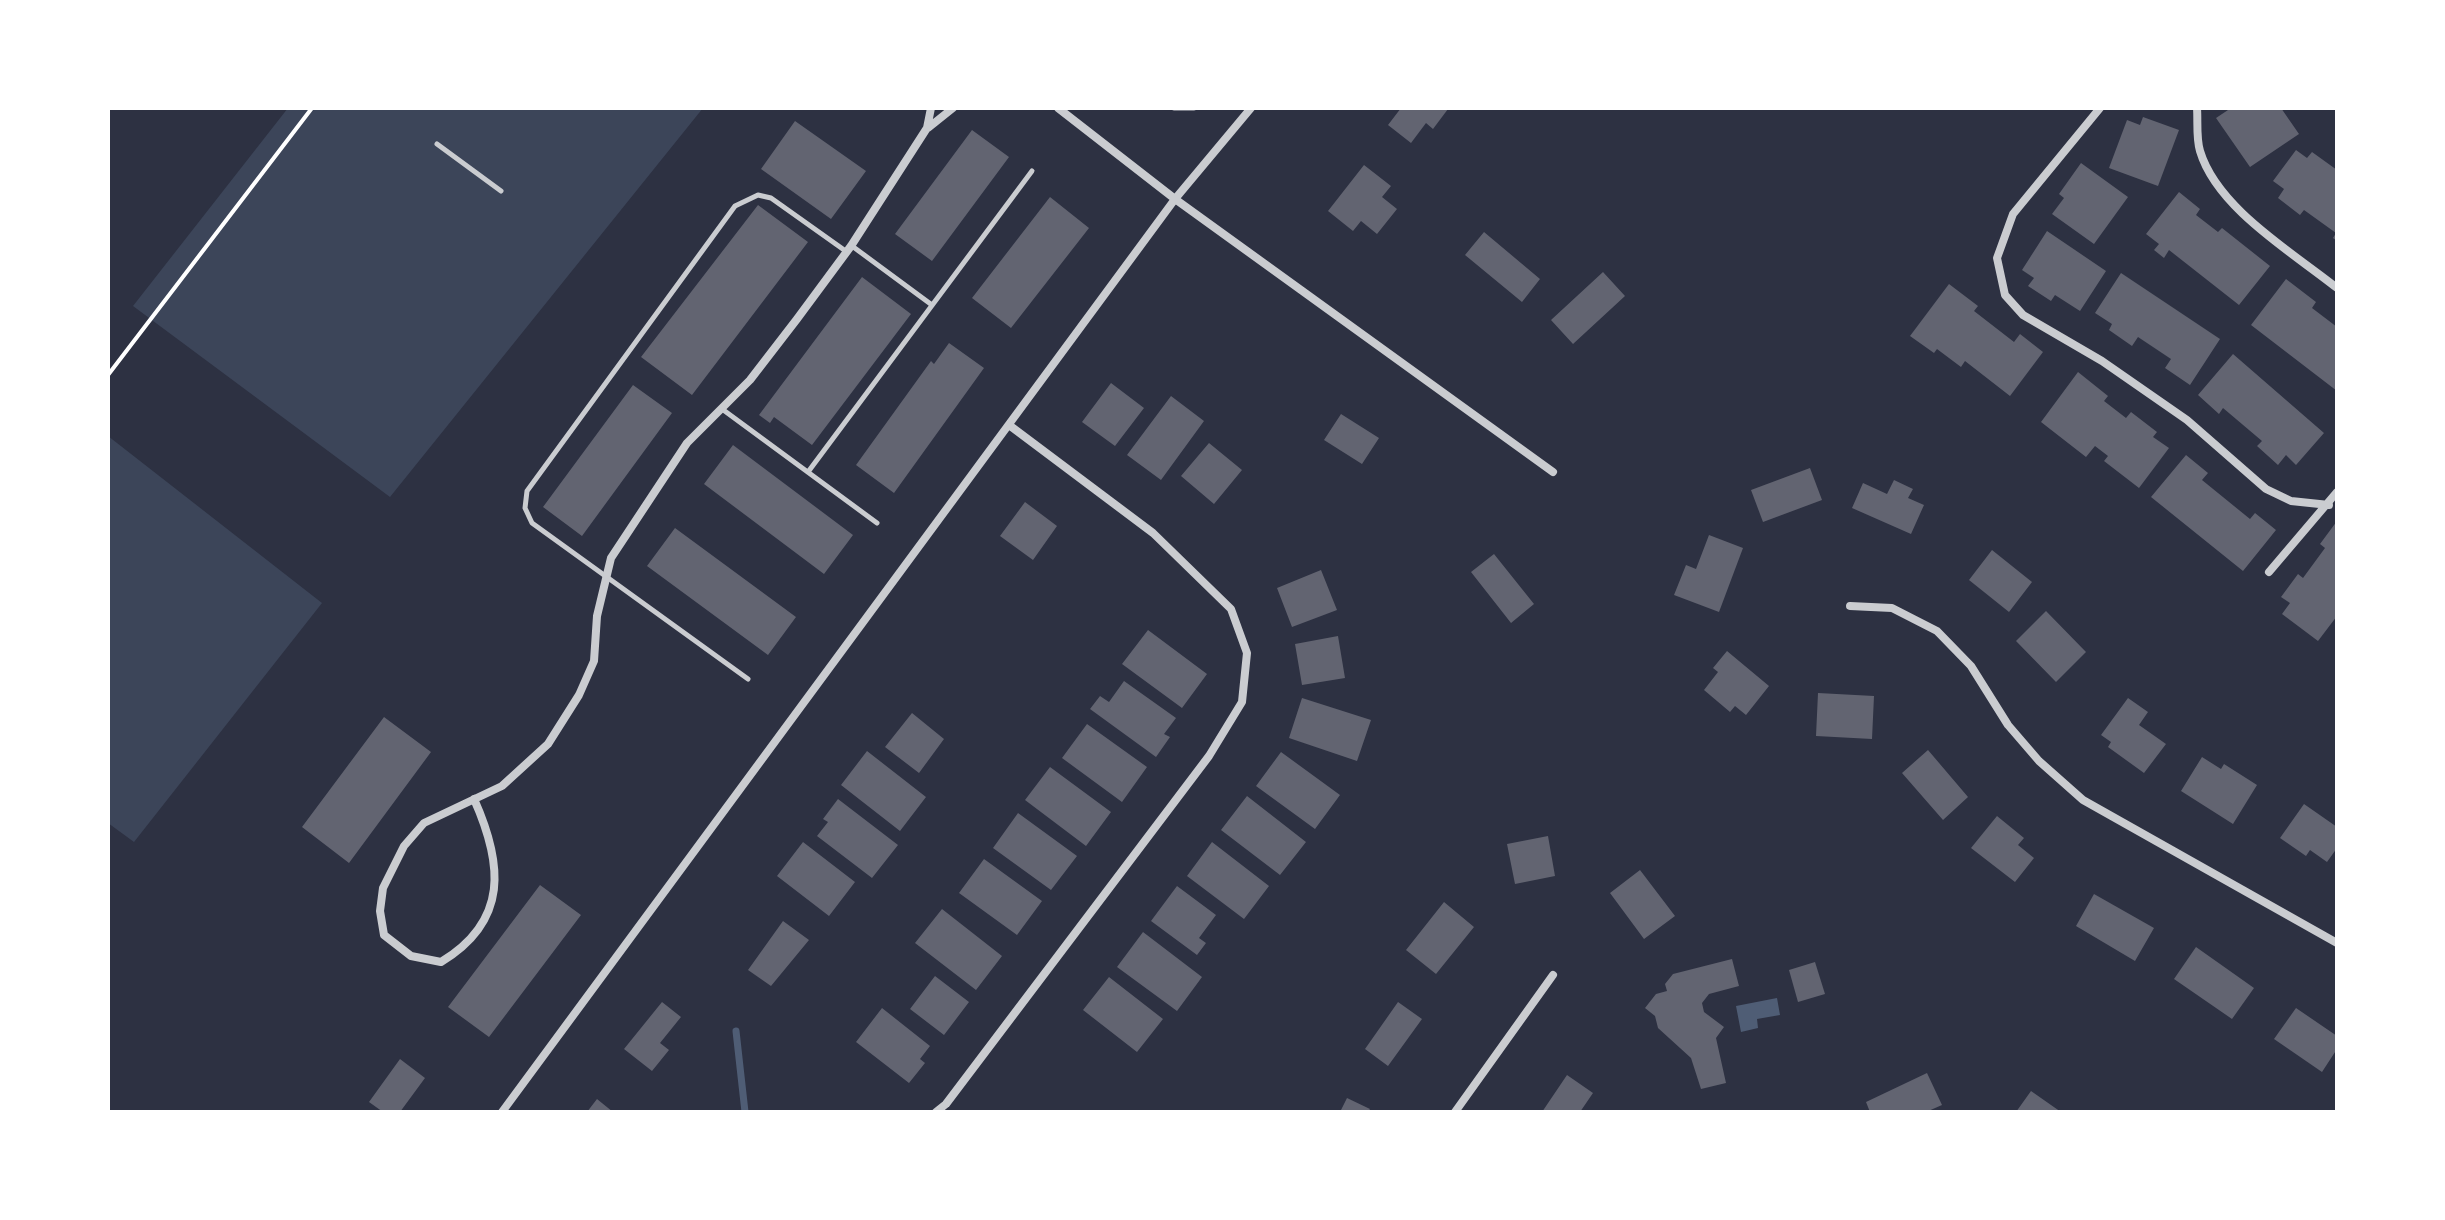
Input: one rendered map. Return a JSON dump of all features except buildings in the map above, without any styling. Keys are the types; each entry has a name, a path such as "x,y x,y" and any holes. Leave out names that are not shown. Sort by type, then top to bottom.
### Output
{"street":[{"path":"927,128 931,108"},
{"path":"474,799 490,835 494,859 492,908 466,946 441,962 411,956 384,935 380,911 383,888 404,846 424,823 474,799 502,786 548,744 579,695 594,661 597,616 611,558 687,443 750,380 849,249 927,128 953,108"},
{"path":"1058,108 1175,199 1553,472"},
{"path":"502,1112 1175,199 1251,108"},
{"path":"2100,108 2013,214 1997,258 2005,295 2023,315 2102,361 2187,420 2266,489 2291,501 2329,505"},
{"path":"2197,108 2199,150 2215,181 2233,205 2337,288"},
{"path":"936,1112 946,1104 1209,756 1242,702 1247,653 1231,609 1153,533 1009,425"},
{"path":"2269,572 2337,492"},
{"path":"1850,606 1892,608 1937,631 1959,650 2008,725 2039,761 2083,800 2337,943"},
{"path":"1455,1112 1553,975"}],"lane":[{"path":"1174,108 1194,108"},
{"path":"437,144 501,191"},
{"path":"808,472 1032,171"},
{"path":"748,679 532,523 525,508 527,491 713,234 735,206 758,195 771,198 932,305"},
{"path":"722,409 877,523"}],"path":[{"path":"108,375 312,108"}],"shaded area":[{"path":"288,108 703,108 390,497 133,306"},
{"path":"108,436 322,603 134,842 108,823"},
{"path":"1777,998 1780,1015 1757,1019 1758,1028 1741,1032 1736,1006"}],"waterway":[{"path":"736,1031 745,1112"}]}
